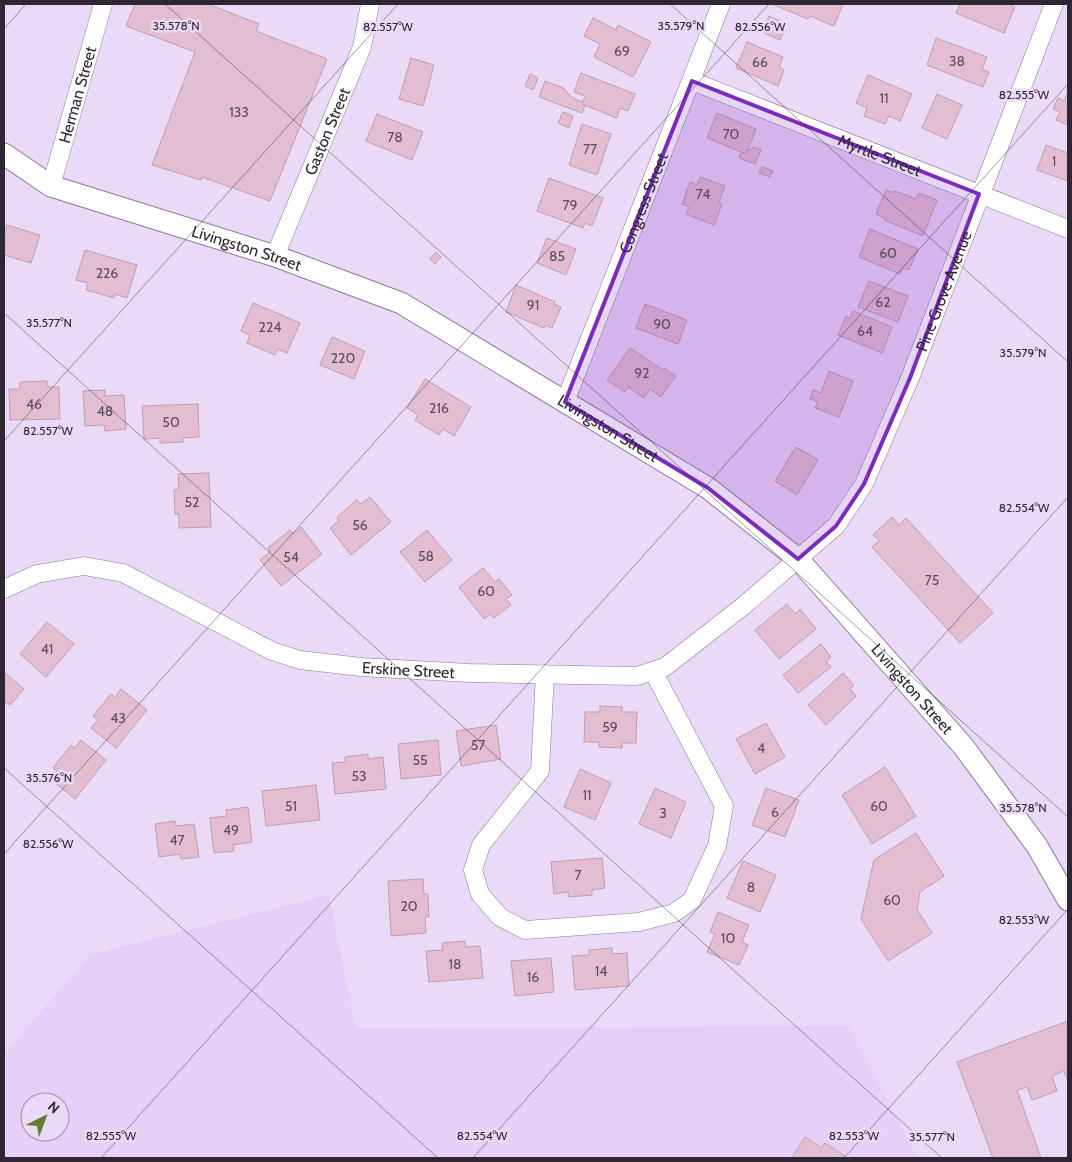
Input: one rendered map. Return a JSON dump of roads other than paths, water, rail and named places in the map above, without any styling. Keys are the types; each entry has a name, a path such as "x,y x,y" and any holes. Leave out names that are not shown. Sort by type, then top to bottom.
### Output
{"street":[{"name":"Herman Street","path":"51,186 103,4"},
{"name":"Gaston Street","path":"275,256 362,47 370,4"},
{"name":"Congress Street","path":"565,402 721,4"},
{"name":"Pine Grove Avenue","path":"798,559 836,526 864,484 910,378 1054,4"},
{"name":"Myrtle Street","path":"692,81 1068,229"},
{"name":"Livingston Street","path":"4,154 51,186 275,256 401,303 708,488 798,559 963,746 1037,846 1068,900"},
{"name":"Erskine Street","path":"4,589 37,574 84,566 123,573 272,651 300,660 361,667 469,673 637,676 665,667 702,639 798,559"},
{"path":"545,674 540,771 481,845 473,870 480,894 500,917 525,930 639,922 674,913 692,900 717,846 724,806 653,671"}]}
